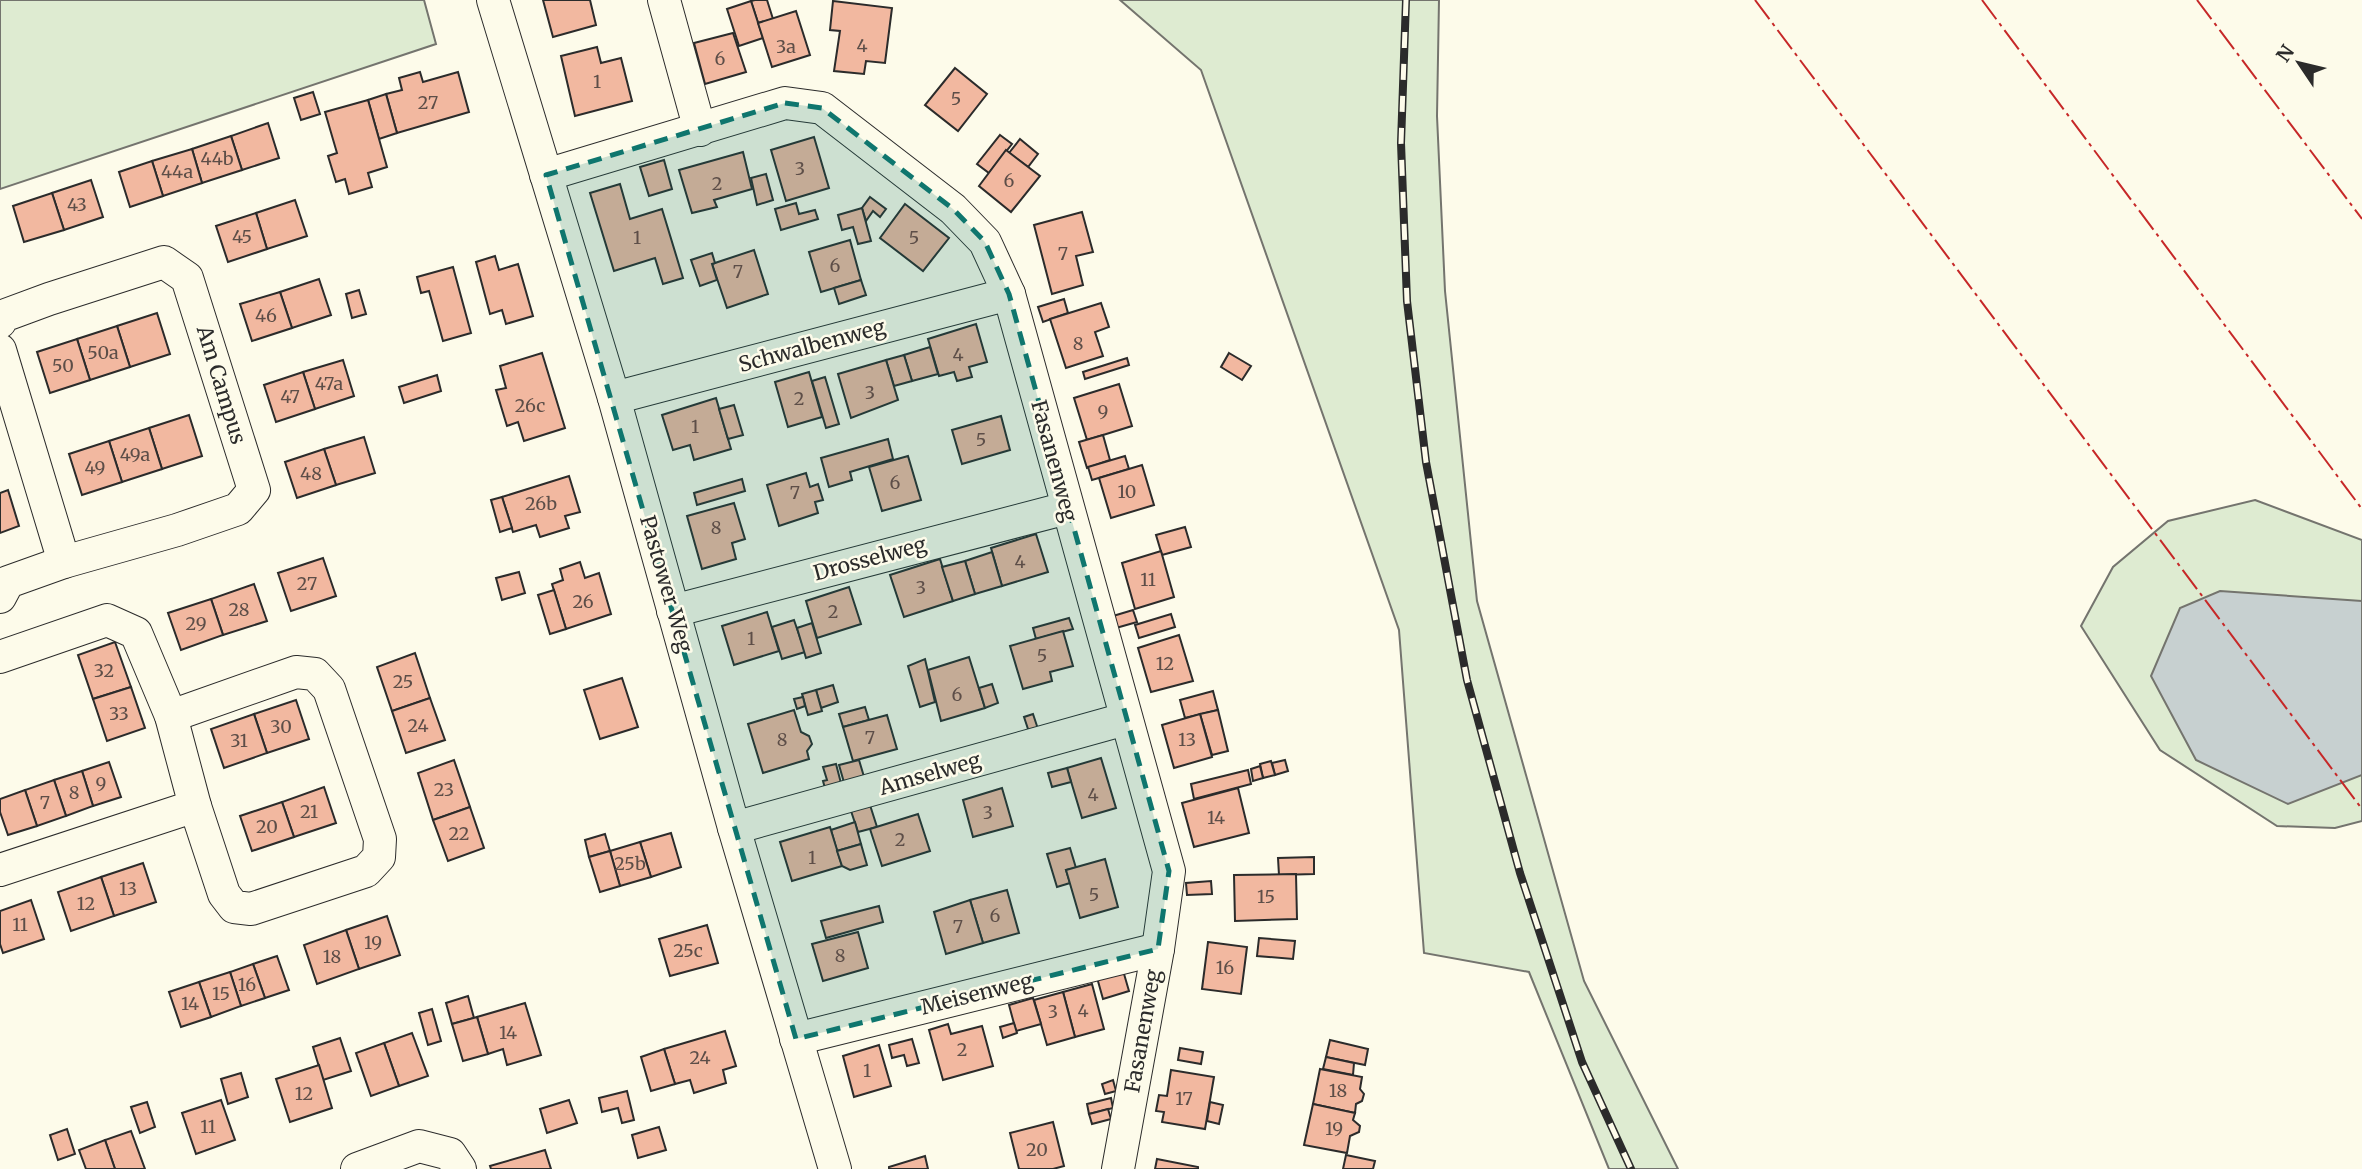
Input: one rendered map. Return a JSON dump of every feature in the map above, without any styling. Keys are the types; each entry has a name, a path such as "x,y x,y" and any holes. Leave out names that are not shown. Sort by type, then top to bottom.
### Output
{"street":[{"name":"Pastower Weg","path":"492,0 614,398 734,828 835,1169"},
{"path":"664,0 700,130"},
{"name":"Fasanenweg","path":"546,175 785,103 822,108 953,209 985,242 1009,294 1169,871 1158,949 1118,1169"},
{"name":"Am Campus","path":"0,322 3,316 49,299 164,262 187,278 254,490 238,509 177,530 64,562 8,582 0,597"},
{"name":"Schwalbenweg","path":"614,398 1009,294"},
{"path":"0,350 64,562"},
{"name":"Drosselweg","path":"673,611 1067,508"},
{"path":"0,657 107,620 136,633 171,716 195,806 224,894 234,907 251,909 366,871 379,857 380,839 330,689 315,674 296,672 171,716"},
{"name":"Amselweg","path":"734,828 1125,719"},
{"path":"0,870 195,806"},
{"name":"Meisenweg","path":"796,1039 1158,949"},
{"path":"357,1169 419,1146 450,1154 460,1169"}],"highlighted area":[{"path":"785,103 822,108 953,209 985,242 1009,294 1169,871 1158,949 796,1039 546,175"}],"green space":[{"path":"0,0 424,0 436,44 0,189"},
{"path":"1120,0 1439,0 1437,116 1445,291 1477,601 1584,981 1678,1169 1609,1169 1529,972 1424,953 1399,630 1201,70"},
{"path":"2255,500 2362,540 2362,821 2335,828 2277,826 2160,750 2081,626 2113,567 2168,521"}],"shaded area":[{"path":"2220,591 2362,601 2362,775 2288,804 2196,760 2151,676 2180,608"}],"building":[{"path":"543,0 590,0 596,25 553,37"},
{"path":"767,0 773,19 758,23 751,1"},
{"path":"751,1 763,38 739,46 727,9"},
{"path":"833,1 892,8 885,63 866,61 864,74 834,71 840,31 830,30"},
{"path":"796,11 810,55 772,67 758,23"},
{"path":"733,33 746,72 705,84 694,43"},
{"path":"597,47 601,63 621,58 632,101 575,116 561,56"},
{"path":"955,68 987,94 958,131 925,105"},
{"path":"420,72 423,82 458,72 469,112 397,133 386,94 402,90 399,78"},
{"path":"313,92 320,114 301,120 294,98"},
{"path":"386,94 397,133 379,139 368,100"},
{"path":"368,100 387,167 368,173 372,187 349,194 345,179 336,182 328,156 337,153 325,112"},
{"path":"268,123 279,158 242,170 231,136"},
{"path":"1000,135 1012,144 989,173 977,164"},
{"path":"231,136 242,170 202,183 192,149"},
{"path":"814,137 829,188 786,201 771,150"},
{"path":"1020,139 1038,154 1028,167 1009,153"},
{"path":"192,149 202,183 163,196 152,161"},
{"path":"1006,150 1040,176 1011,212 979,186"},
{"path":"743,152 752,189 714,200 717,207 692,213 679,170"},
{"path":"664,160 672,189 649,196 640,167"},
{"path":"152,161 163,196 130,207 119,172"},
{"path":"766,174 773,200 757,205 751,178"},
{"path":"91,180 103,217 64,230 52,193"},
{"path":"620,184 630,219 662,209 683,278 663,284 655,258 614,271 590,193"},
{"path":"52,193 64,230 24,242 13,206"},
{"path":"870,197 886,209 880,217 873,211 866,221 862,208"},
{"path":"295,200 307,236 267,249 256,213"},
{"path":"796,203 799,214 815,210 818,219 781,230 775,209"},
{"path":"905,204 949,238 923,271 880,238"},
{"path":"862,208 871,241 858,244 853,227 842,230 838,215"},
{"path":"1082,212 1093,252 1076,256 1083,285 1052,294 1034,225"},
{"path":"256,213 267,249 228,262 216,226"},
{"path":"850,240 861,280 821,292 809,252"},
{"path":"754,250 768,294 727,308 712,264"},
{"path":"712,253 717,280 700,286 691,260"},
{"path":"495,256 499,270 518,264 533,316 506,324 502,310 490,314 476,262"},
{"path":"453,267 471,333 443,341 429,291 421,293 417,277"},
{"path":"319,279 331,315 292,328 280,292"},
{"path":"861,280 866,295 839,304 834,288"},
{"path":"359,290 366,314 352,318 346,294"},
{"path":"280,292 292,328 252,341 240,304"},
{"path":"1064,299 1068,313 1043,322 1038,307"},
{"path":"1101,303 1109,327 1095,332 1103,356 1066,368 1050,319"},
{"path":"157,313 170,354 130,367 117,326"},
{"path":"976,324 987,362 969,367 972,377 957,381 954,372 939,376 928,339"},
{"path":"117,326 130,367 90,380 77,339"},
{"path":"77,339 90,380 50,393 37,352"},
{"path":"930,347 938,374 912,381 904,355"},
{"path":"542,353 565,428 524,441 518,422 507,426 496,390 506,388 500,366"},
{"path":"1229,353 1251,366 1242,380 1221,367"},
{"path":"904,355 912,381 894,386 886,360"},
{"path":"1127,358 1129,365 1085,379 1083,372"},
{"path":"343,360 354,396 315,409 303,372"},
{"path":"886,360 898,400 851,418 838,374"},
{"path":"303,372 315,409 276,422 264,385"},
{"path":"809,372 822,417 788,427 775,382"},
{"path":"437,375 441,391 404,403 399,387"},
{"path":"825,377 839,424 826,428 812,381"},
{"path":"1119,384 1132,426 1087,440 1074,398"},
{"path":"716,398 731,449 694,460 690,445 673,450 662,415"},
{"path":"734,405 743,435 728,439 719,409"},
{"path":"189,415 202,456 162,469 149,428"},
{"path":"1001,416 1010,450 962,464 952,430"},
{"path":"149,428 162,469 122,482 109,441"},
{"path":"1103,435 1110,460 1087,468 1079,442"},
{"path":"364,437 375,473 336,485 324,449"},
{"path":"888,439 893,459 850,472 852,480 829,487 821,458"},
{"path":"109,441 122,482 82,495 69,454"},
{"path":"324,449 336,485 297,498 285,462"},
{"path":"908,456 921,500 882,511 869,467"},
{"path":"1125,456 1129,469 1092,480 1088,467"},
{"path":"1142,465 1154,505 1111,518 1099,478"},
{"path":"806,473 810,487 818,484 823,500 815,502 818,513 779,526 767,485"},
{"path":"569,476 580,512 565,516 569,528 540,537 536,525 513,532 502,497"},
{"path":"742,479 745,491 697,505 694,493"},
{"path":"8,490 19,526 0,533 0,493"},
{"path":"502,497 512,528 500,532 491,500"},
{"path":"734,503 745,539 732,543 736,559 702,569 687,516"},
{"path":"1185,527 1191,547 1162,555 1156,535"},
{"path":"1036,534 1048,572 1002,586 991,548"},
{"path":"1161,551 1174,597 1135,609 1122,563"},
{"path":"992,552 1002,586 975,594 965,561"},
{"path":"323,558 336,596 291,611 278,573"},
{"path":"940,559 953,601 904,617 890,575"},
{"path":"965,561 975,594 953,601 942,567"},
{"path":"580,562 585,578 599,573 611,614 566,629 552,584 563,580 560,569"},
{"path":"519,572 525,593 502,600 496,578"},
{"path":"254,584 267,621 223,635 211,599"},
{"path":"849,587 861,624 817,638 806,601"},
{"path":"554,590 566,629 550,634 538,595"},
{"path":"211,599 223,635 181,650 168,613"},
{"path":"1133,610 1137,622 1116,628 1113,616"},
{"path":"767,612 779,651 734,665 722,626"},
{"path":"1171,614 1175,627 1139,638 1135,625"},
{"path":"1069,618 1073,629 1036,639 1033,628"},
{"path":"794,620 805,652 782,659 772,627"},
{"path":"812,623 821,653 806,658 797,628"},
{"path":"1063,631 1073,666 1050,672 1052,681 1023,689 1010,646"},
{"path":"1179,635 1193,681 1151,692 1138,648"},
{"path":"115,642 131,687 93,699 78,655"},
{"path":"415,653 430,698 392,711 377,667"},
{"path":"969,657 985,708 941,721 928,670"},
{"path":"925,659 935,702 920,707 908,666"},
{"path":"622,678 638,727 600,739 584,690"},
{"path":"992,684 998,703 985,708 979,688"},
{"path":"833,685 838,702 821,708 816,690"},
{"path":"131,687 145,728 107,741 93,699"},
{"path":"816,690 822,711 808,715 802,694"},
{"path":"1213,691 1218,710 1185,718 1180,700"},
{"path":"803,697 805,706 797,709 794,699"},
{"path":"430,698 445,740 406,753 392,711"},
{"path":"296,700 309,739 267,753 254,714"},
{"path":"865,707 869,720 843,727 839,714"},
{"path":"794,710 801,732 809,736 812,744 807,751 809,759 763,773 748,724"},
{"path":"1218,710 1228,751 1212,755 1200,714"},
{"path":"254,714 267,753 224,768 211,729"},
{"path":"1033,714 1038,729 1029,732 1024,717"},
{"path":"1200,714 1212,757 1174,768 1162,725"},
{"path":"887,715 897,749 853,761 843,727"},
{"path":"1101,758 1116,808 1082,818 1067,768"},
{"path":"454,760 470,807 433,820 418,773"},
{"path":"859,760 865,780 845,786 839,765"},
{"path":"1285,760 1288,771 1275,775 1272,763"},
{"path":"1271,761 1275,775 1263,778 1260,764"},
{"path":"109,762 121,797 93,806 82,771"},
{"path":"836,764 842,787 826,792 823,781 827,780 823,767"},
{"path":"1260,766 1263,778 1253,781 1251,769"},
{"path":"1067,768 1071,782 1052,787 1048,773"},
{"path":"1248,770 1251,784 1194,799 1191,784"},
{"path":"82,771 93,806 66,816 54,780"},
{"path":"54,780 66,816 37,826 25,790"},
{"path":"324,787 336,823 294,837 282,802"},
{"path":"1002,788 1013,826 973,837 963,800"},
{"path":"1238,788 1249,833 1194,847 1182,803"},
{"path":"25,790 37,826 8,835 0,812 0,799"},
{"path":"282,802 294,837 252,851 240,816"},
{"path":"870,805 877,827 858,832 851,811"},
{"path":"470,807 484,848 448,861 433,820"},
{"path":"918,814 930,851 882,866 870,829"},
{"path":"855,822 861,844 837,851 831,830"},
{"path":"830,827 842,866 792,881 780,842"},
{"path":"671,833 681,867 651,877 640,842"},
{"path":"605,834 610,851 589,857 585,840"},
{"path":"640,842 651,877 620,886 610,851"},
{"path":"861,844 867,865 850,870 842,866 837,851"},
{"path":"1070,848 1076,868 1066,870 1070,883 1057,887 1047,854"},
{"path":"610,851 620,886 600,892 589,857"},
{"path":"1314,857 1314,874 1279,875 1278,858"},
{"path":"1105,859 1118,907 1080,918 1066,870"},
{"path":"143,863 156,902 114,916 101,877"},
{"path":"1296,874 1297,919 1235,921 1234,875"},
{"path":"101,877 114,916 71,931 58,892"},
{"path":"1211,881 1212,894 1187,895 1186,883"},
{"path":"1007,890 1019,933 983,943 970,900"},
{"path":"31,900 44,939 3,953 0,944 0,911"},
{"path":"970,900 983,943 946,954 934,912"},
{"path":"879,906 883,922 826,938 821,921"},
{"path":"387,916 400,955 359,969 346,930"},
{"path":"707,925 718,963 670,976 659,939"},
{"path":"346,930 359,969 317,984 304,945"},
{"path":"858,932 868,968 823,981 812,944"},
{"path":"1259,938 1295,941 1293,959 1257,956"},
{"path":"1208,942 1247,947 1241,994 1202,989"},
{"path":"277,956 289,990 265,998 253,964"},
{"path":"253,964 265,998 241,1006 230,972"},
{"path":"1122,967 1129,991 1103,999 1096,974"},
{"path":"230,972 241,1006 211,1017 199,982"},
{"path":"199,982 211,1017 181,1027 169,992"},
{"path":"1092,984 1104,1029 1075,1037 1063,992"},
{"path":"1063,992 1075,1037 1047,1045 1034,1000"},
{"path":"468,996 474,1018 452,1024 446,1003"},
{"path":"1033,998 1041,1024 1016,1031 1009,1005"},
{"path":"525,1003 541,1055 507,1065 503,1049 488,1054 477,1017"},
{"path":"432,1009 441,1041 428,1045 419,1013"},
{"path":"477,1017 488,1054 463,1061 452,1024"},
{"path":"1014,1023 1017,1033 1003,1038 1000,1027"},
{"path":"948,1024 951,1034 982,1026 993,1066 943,1080 929,1030"},
{"path":"725,1031 736,1066 723,1070 726,1083 694,1093 690,1080 675,1084 664,1049"},
{"path":"412,1033 428,1076 399,1086 384,1043"},
{"path":"340,1038 351,1071 323,1080 313,1047"},
{"path":"912,1039 919,1063 907,1066 904,1055 892,1058 889,1045"},
{"path":"1330,1040 1368,1049 1365,1065 1326,1057"},
{"path":"384,1043 399,1086 371,1096 356,1053"},
{"path":"879,1045 891,1086 854,1097 843,1056"},
{"path":"1180,1048 1203,1052 1201,1064 1178,1060"},
{"path":"664,1049 675,1084 651,1091 641,1057"},
{"path":"1326,1057 1354,1063 1353,1075 1323,1069"},
{"path":"319,1065 332,1108 290,1122 276,1079"},
{"path":"1320,1069 1362,1077 1360,1089 1364,1094 1362,1101 1356,1104 1355,1113 1313,1104"},
{"path":"1171,1070 1214,1077 1205,1129 1162,1122 1164,1112 1156,1111 1159,1095 1167,1096"},
{"path":"241,1073 248,1097 228,1104 221,1079"},
{"path":"1113,1080 1116,1091 1105,1094 1102,1084"},
{"path":"627,1091 634,1120 622,1123 618,1108 602,1112 599,1098"},
{"path":"1111,1098 1113,1108 1089,1114 1087,1104"},
{"path":"221,1100 235,1140 196,1154 182,1113"},
{"path":"569,1100 577,1123 547,1133 540,1109"},
{"path":"147,1102 155,1127 140,1133 131,1107"},
{"path":"1210,1102 1223,1105 1219,1124 1207,1121"},
{"path":"1313,1104 1355,1113 1353,1120 1360,1126 1359,1132 1350,1136 1347,1153 1304,1145"},
{"path":"1108,1109 1111,1119 1092,1124 1089,1114"},
{"path":"1053,1122 1064,1166 1053,1169 1019,1169 1010,1133"},
{"path":"659,1127 666,1150 638,1158 632,1135"},
{"path":"67,1129 75,1154 58,1160 50,1135"},
{"path":"131,1131 145,1169 115,1169 105,1140"},
{"path":"105,1140 115,1169 86,1169 79,1150"},
{"path":"545,1150 551,1169 491,1169 490,1166"},
{"path":"1346,1155 1375,1161 1373,1169 1343,1169"},
{"path":"925,1156 928,1169 889,1169 889,1167"},
{"path":"1157,1159 1198,1167 1198,1169 1155,1169"}],"railway":[{"path":"1406,0 1401,143 1407,301 1426,462 1467,680 1520,873 1582,1062 1631,1169"}],"power":[{"path":"1755,0 2362,809"},
{"path":"1982,0 2362,509"},
{"path":"2197,0 2362,219"}]}
